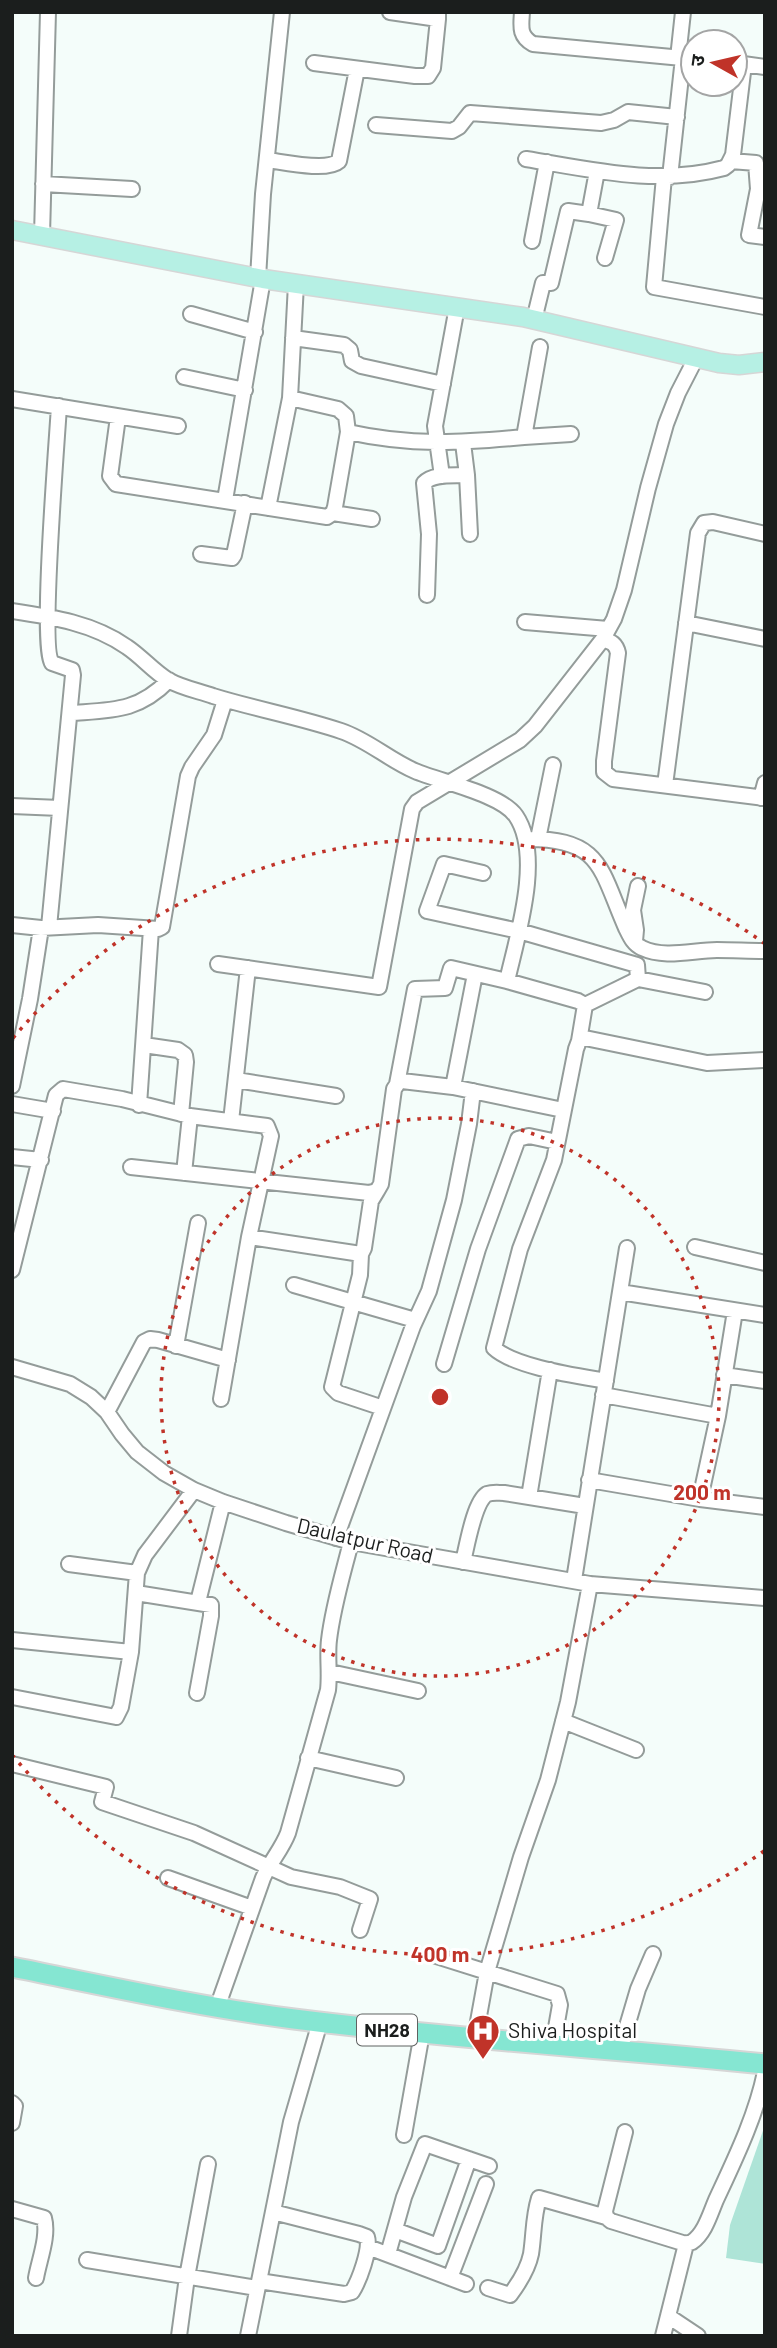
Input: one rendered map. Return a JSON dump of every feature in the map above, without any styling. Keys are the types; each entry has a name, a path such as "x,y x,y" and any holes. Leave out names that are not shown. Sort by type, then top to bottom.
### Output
{"highway":[{"name":"NH28","path":"12,1967 216,2008 320,2022 765,2064"}],"main road":[{"path":"12,230 261,279 534,320 696,358 739,365 765,362"}],"street":[{"path":"42,235 48,12"},
{"path":"225,500 255,332 261,279 267,160 282,12"},
{"path":"314,63 428,76 433,68 438,16 390,12"},
{"path":"522,12 521,32 525,39 533,44 679,57"},
{"path":"267,160 322,166 335,165 339,161 357,69"},
{"path":"680,98 654,286 765,307"},
{"path":"526,159 623,176 667,177 724,168 731,161 736,98"},
{"path":"376,125 452,131 459,127 466,115 474,113 600,123 614,120 628,112 677,117"},
{"path":"731,161 757,163 761,189 749,235 765,237"},
{"path":"532,241 547,162"},
{"path":"589,214 597,171"},
{"path":"43,184 132,189"},
{"path":"534,320 543,284 551,283 568,211 615,220 605,258"},
{"path":"268,508 290,398 296,284"},
{"path":"442,476 435,426 457,307"},
{"path":"191,314 255,332"},
{"path":"293,338 344,345 350,350 352,361 361,366 443,384"},
{"path":"524,437 540,347"},
{"path":"218,964 379,987 412,809 417,802 520,740 536,726 606,634 624,590 666,424 696,358"},
{"path":"184,377 245,390"},
{"path":"290,398 342,411 348,422 333,513"},
{"path":"12,399 178,426"},
{"path":"12,1086 18,1034 45,927 71,713 72,670 52,663 49,658 47,616 59,407"},
{"path":"118,417 110,476 116,484 327,517 333,513 372,519"},
{"path":"348,432 399,442 437,443 571,434"},
{"path":"463,443 470,534"},
{"path":"427,595 429,534 424,483 427,479 442,476 467,475"},
{"path":"201,554 232,558 244,503"},
{"path":"665,785 700,527 704,523 713,522 765,534"},
{"path":"12,611 68,621 115,638 169,680 225,700 341,732 368,743 414,771 494,799 510,808 532,839"},
{"path":"525,622 606,634 617,647 604,772 613,779 764,793"},
{"path":"685,623 765,639"},
{"path":"71,713 114,710 135,705 152,697 169,680"},
{"path":"12,925 109,925 151,929 162,927 188,776 214,734 225,700"},
{"path":"507,981 519,931 532,839 553,765"},
{"path":"12,806 60,808"},
{"path":"532,839 566,842 587,851 608,882 634,942 642,948 678,953 765,951"},
{"path":"483,873 444,864 427,911 519,931 637,965 638,979"},
{"path":"634,942 636,930 633,911 638,886"},
{"path":"139,1105 151,929"},
{"path":"231,1121 248,968"},
{"path":"383,1408 338,1393 332,1387 360,1275 371,1200 381,1184 394,1089 415,989 445,988 451,968 578,1001 585,1006"},
{"path":"453,1087 475,974"},
{"path":"585,1006 638,979 705,992"},
{"path":"585,1006 546,1185 520,1249 494,1348 506,1356 604,1388 718,1416"},
{"path":"579,1041 585,1038 707,1063 765,1060"},
{"path":"144,1045 178,1049 185,1055 184,1173"},
{"path":"236,1080 336,1096"},
{"path":"397,1084 402,1081 453,1087 564,1110"},
{"path":"12,1270 18,1226 41,1160 56,1095 63,1089 122,1099 186,1115 263,1124 270,1131 221,1399"},
{"path":"216,2008 267,1867 282,1847 288,1833 328,1690 329,1643 344,1540 383,1408 415,1320 429,1291 454,1200 473,1091"},
{"path":"12,1104 53,1111"},
{"path":"444,1363 478,1249 518,1139 529,1136 557,1142"},
{"path":"12,1157 41,1160"},
{"path":"131,1167 369,1193 377,1191"},
{"path":"176,1346 198,1223"},
{"path":"250,1237 361,1254"},
{"path":"695,1247 765,1263"},
{"path":"574,1580 627,1248"},
{"path":"294,1285 415,1320"},
{"path":"620,1292 765,1315"},
{"path":"700,1499 718,1416 735,1311"},
{"path":"107,1412 144,1342 149,1339 228,1360"},
{"name":"Daulatpur Road","path":"12,1367 70,1384 91,1397 107,1412 137,1452 164,1473 194,1490 223,1502 344,1540 590,1584 765,1598"},
{"path":"529,1497 550,1370"},
{"path":"724,1376 765,1381"},
{"path":"589,1480 765,1507"},
{"path":"12,1698 116,1717 121,1707 131,1652 137,1573 145,1555 194,1490"},
{"path":"463,1562 481,1500 492,1492 585,1506"},
{"path":"198,1602 223,1502"},
{"path":"69,1564 137,1573"},
{"path":"475,2038 487,1972 521,1857 548,1780 563,1721 590,1584"},
{"path":"136,1593 198,1602 212,1608 197,1693"},
{"path":"12,1640 131,1652"},
{"path":"330,1672 418,1691"},
{"path":"563,1721 636,1749"},
{"path":"308,1758 396,1778"},
{"path":"12,1764 106,1787 102,1802 194,1833 291,1877 340,1887 370,1899 359,1930"},
{"path":"168,1878 252,1908"},
{"path":"620,2050 638,1989 653,1954"},
{"path":"433,1955 556,1994 560,2005 553,2045"},
{"path":"248,2336 291,2122 320,2022"},
{"path":"404,2135 422,2033"},
{"path":"488,2288 510,2294 517,2285 531,2255 532,2223 539,2198 686,2244 697,2239 734,2162 755,2108 765,2072"},
{"path":"12,2103 15,2106 12,2123"},
{"path":"606,2217 605,2211 625,2133"},
{"path":"388,2254 404,2197 425,2144 489,2166"},
{"path":"395,2230 438,2245 469,2159"},
{"path":"179,2336 208,2164"},
{"path":"450,2278 486,2184"},
{"path":"12,2209 44,2218 46,2225 36,2278"},
{"path":"87,2260 187,2277 344,2294 352,2292 368,2247 367,2237 273,2212"},
{"path":"663,2336 686,2244"},
{"path":"368,2247 466,2284"},
{"path":"668,2316 698,2336"}],"green space":[{"path":"765,2125 765,2264 726,2258 730,2225"}],"place":[{"name":"Shiva Hospital","path":"483,2061"}]}
